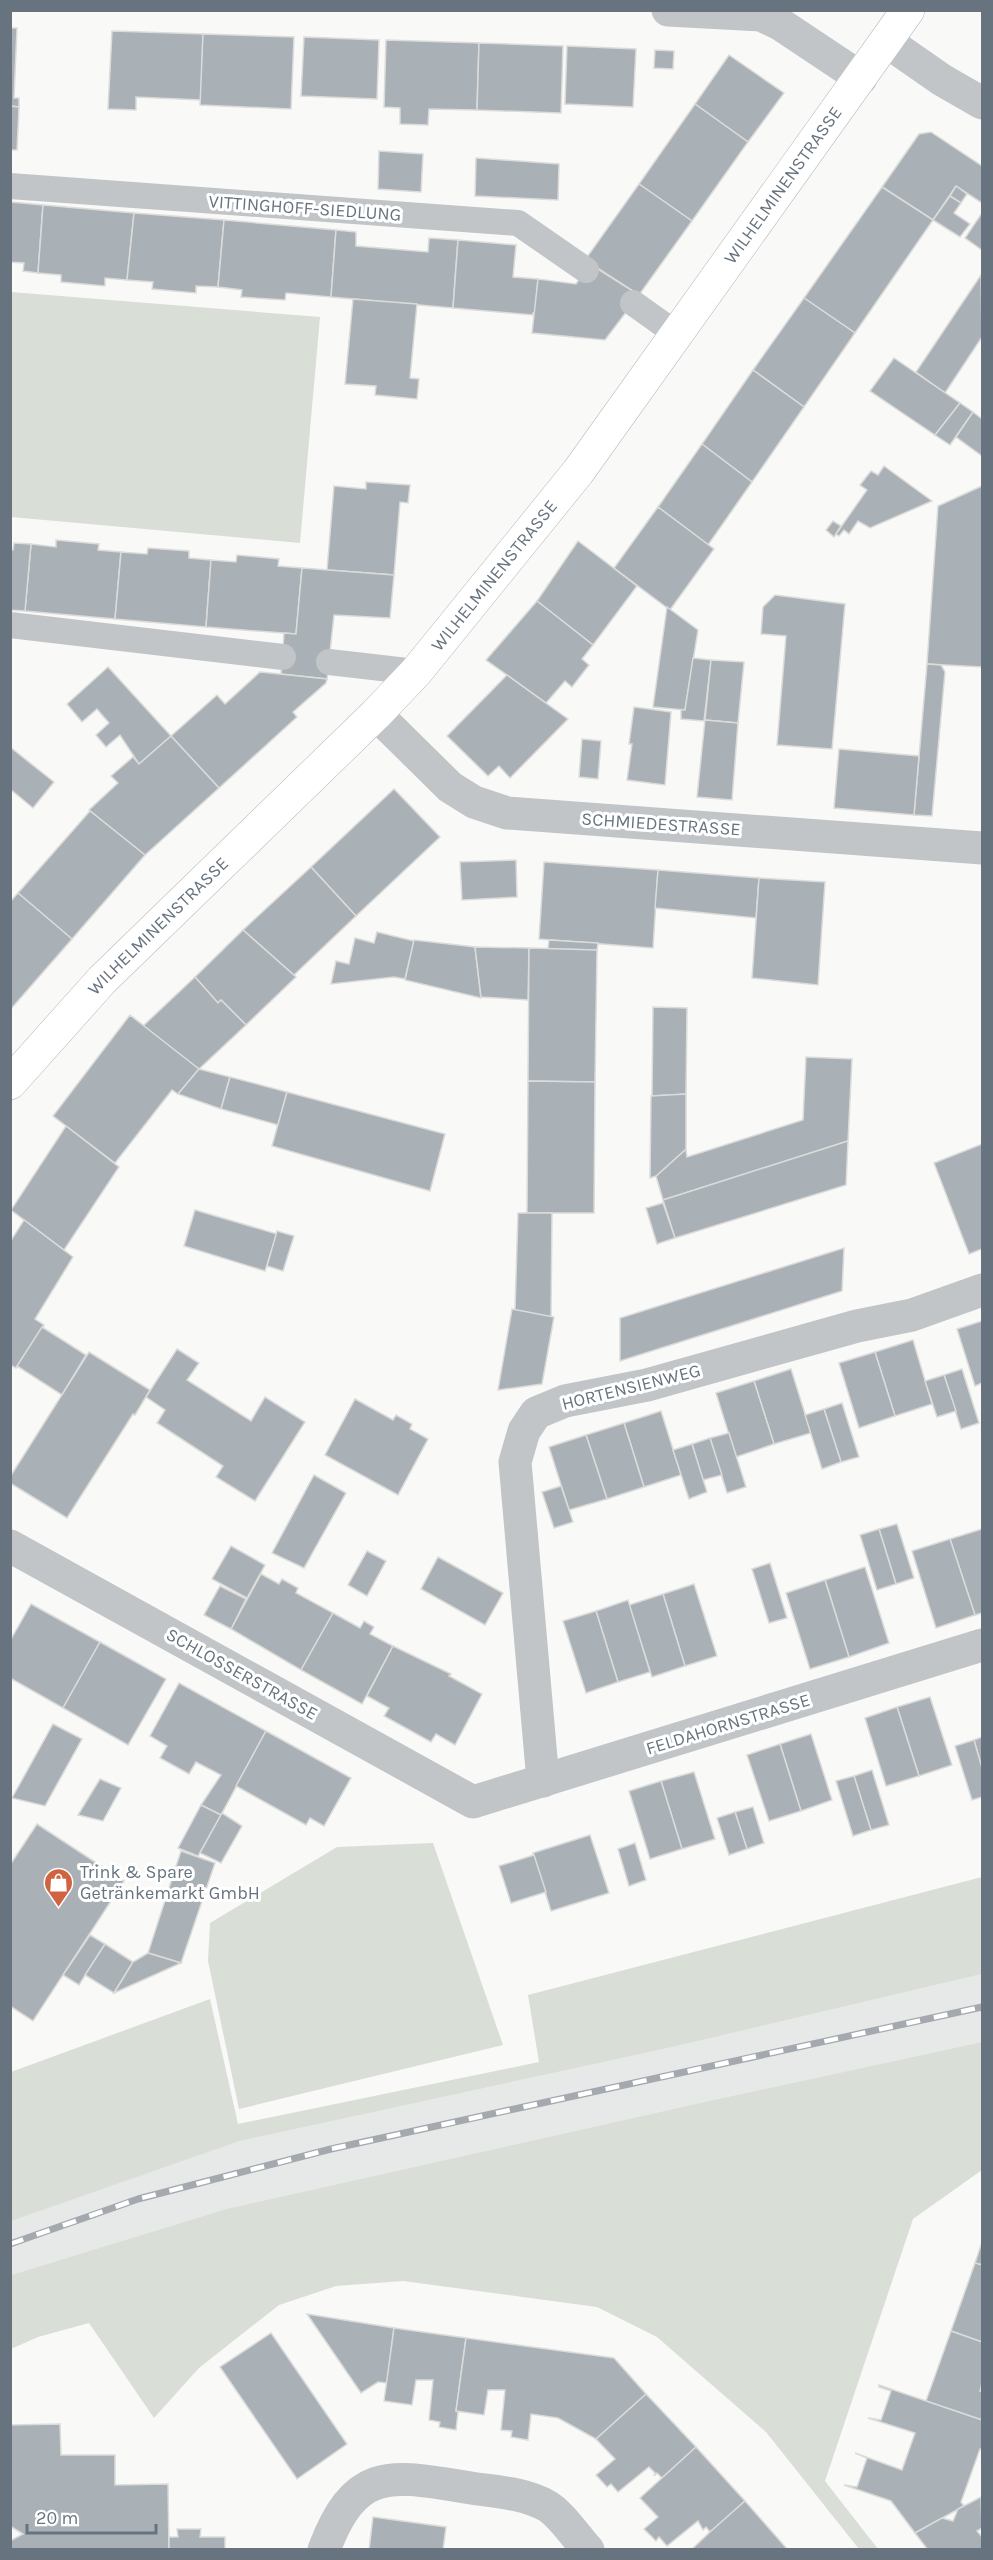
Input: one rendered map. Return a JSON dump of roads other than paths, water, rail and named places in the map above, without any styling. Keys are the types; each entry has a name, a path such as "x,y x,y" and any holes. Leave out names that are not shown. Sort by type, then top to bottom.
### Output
{"street":[{"path":"668,10 761,15 780,24 861,78"},
{"name":"WILHELMINENSTRASSE","path":"10,1083 102,981 376,714 416,672 578,472 908,10"},
{"path":"886,41 942,80 982,103"},
{"name":"SCHMIEDESTRASSE","path":"376,714 450,787 474,802 507,813 982,848"},
{"name":"HORTENSIENWEG","path":"543,1781 515,1462 524,1431 537,1413 565,1401 647,1385 858,1326 912,1315 982,1290"},
{"name":"SCHLOSSERSTRASSE","path":"10,1546 473,1803"},
{"name":"FELDAHORNSTRASSE","path":"473,1803 982,1645"},
{"path":"324,2550 333,2525 348,2502 364,2489 383,2481 405,2478 529,2498 550,2507 588,2550"}],"lane":[{"name":"VITTINGHOFF-SIEDLUNG","path":"10,186 518,223 586,270"},
{"path":"633,303 678,335"},
{"path":"10,625 283,657"},
{"path":"329,662 416,672"}],"railway":[{"path":"10,2244 138,2199 331,2149 982,2007"}],"place":[{"name":"Trink & Spare Getränkemarkt GmbH","path":"59,1908"}]}
